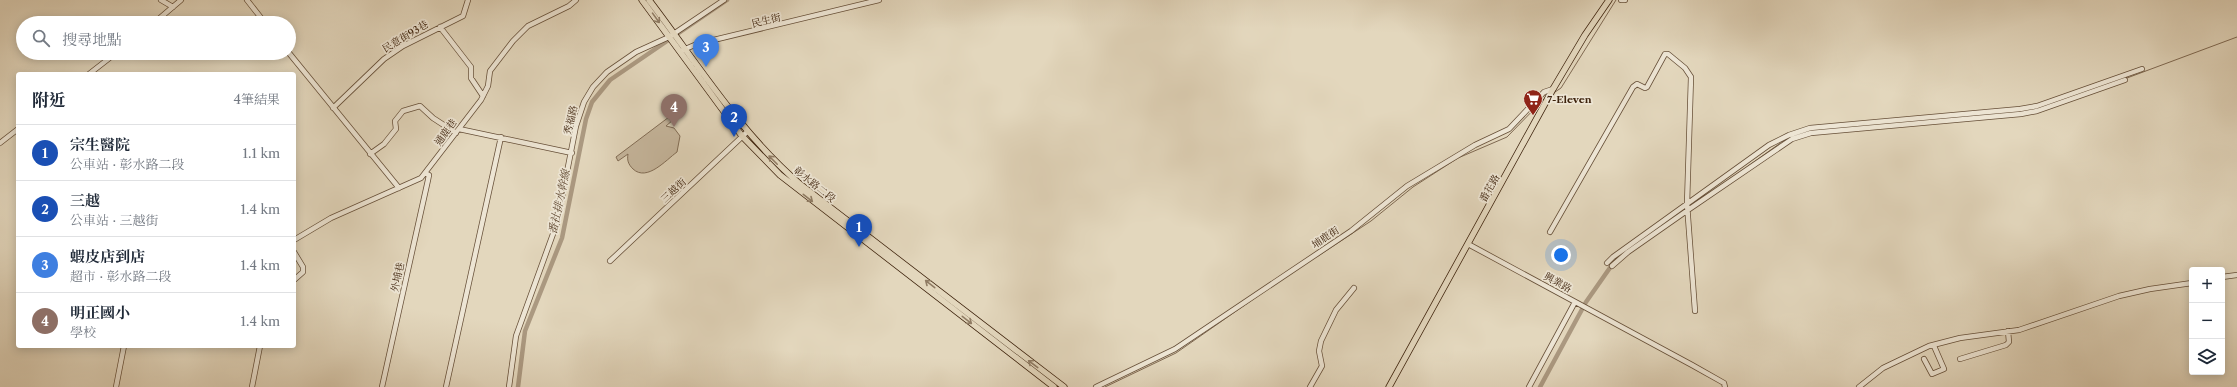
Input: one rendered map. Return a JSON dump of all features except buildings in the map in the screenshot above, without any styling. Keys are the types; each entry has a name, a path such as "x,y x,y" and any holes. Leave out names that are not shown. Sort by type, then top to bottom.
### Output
{"main road":[{"path":"642,0 672,35"},
{"path":"649,0 672,35"},
{"name":"番花路","path":"1389,387 1553,89 1585,35 1609,0"},
{"name":"彰水路二段","path":"672,35 679,39 686,48 742,136 780,175 1064,387"},
{"name":"彰水路二段","path":"672,35 673,42 680,51 747,132 775,162 862,236 1054,387"}],"street":[{"path":"161,0 173,7"},
{"path":"162,16 181,0"},
{"path":"247,0 260,16"},
{"name":"民意街93巷","path":"332,108 384,59 403,46 463,16 468,0"},
{"name":"通鹿巷","path":"296,239 331,218 421,178 483,96 488,86 490,71 513,41 528,26 569,6 576,0"},
{"name":"秀福路","path":"509,387 516,336 557,223 576,126 584,102 593,87 607,72 636,52 672,35 724,0"},
{"name":"民生街","path":"680,51 686,48 880,0"},
{"path":"440,27 471,67 471,78 483,96"},
{"path":"1550,232 1633,87 1637,84 1645,88 1647,87 1665,54 1685,68 1691,77 1687,207 1694,311"},
{"path":"92,72 107,60"},
{"path":"294,60 332,108 399,188"},
{"path":"1612,266 1628,252 1769,146 1794,132 1810,128 2020,109 2037,106 2142,69"},
{"path":"1607,263 1687,207 1784,143 1811,133 2021,114 2037,111 2125,80"},
{"name":"埔鹿街","path":"1096,387 1175,349 1351,230 1407,186 1475,145 1509,129 1544,92 1553,89"},
{"path":"370,154 384,144 396,129 395,121 403,111 420,106 433,118 456,133"},
{"path":"459,129 572,152"},
{"path":"0,144 16,131"},
{"name":"三越街","path":"610,261 747,132"},
{"path":"446,387 501,137"},
{"name":"外埔巷","path":"382,387 428,180 429,175 425,173"},
{"name":"興業路","path":"1468,244 1575,302 1529,387"},
{"path":"296,255 303,267 303,272 296,278"},
{"path":"2225,277 2237,275"},
{"path":"1860,387 1889,365 1929,346 1934,346 1960,338 2019,330 2119,296 2150,289 2189,283"},
{"path":"1310,387 1322,366 1319,351 1321,341 1336,310 1354,288"},
{"path":"1575,302 1724,385"},
{"path":"1960,359 2006,345 2009,342 2008,331"},
{"path":"1924,360 1932,374 1944,369 1934,346"},
{"path":"116,387 124,348"},
{"path":"252,387 260,348"}],"shaded area":[{"path":"669,117 673,120 666,126 674,128 680,136 677,152 656,168 644,173 638,172 631,167 628,162 628,154 618,161 616,157"}],"waterway":[{"name":"番社排水幹線","path":"518,387 525,331 562,238 586,119 592,102 610,80 727,0"},
{"path":"1555,92 1561,88 1616,0"},
{"path":"2127,78 2237,37"},
{"path":"1318,256 1371,221 1413,187 1458,158 1507,137 1545,98"},
{"path":"2022,111 2031,110"},
{"path":"1933,120 2003,113"},
{"path":"1747,167 1786,139"},
{"path":"1540,387 1586,302 1614,262"},
{"path":"1105,387 1176,353 1262,293"}],"place":[{"name":"蝦皮店到店","path":"706,67"},
{"name":"7-Eleven","path":"1533,116"},
{"name":"明正國小","path":"674,127"},
{"name":"三越","path":"734,137"},
{"name":"宗生醫院","path":"859,247"}]}
